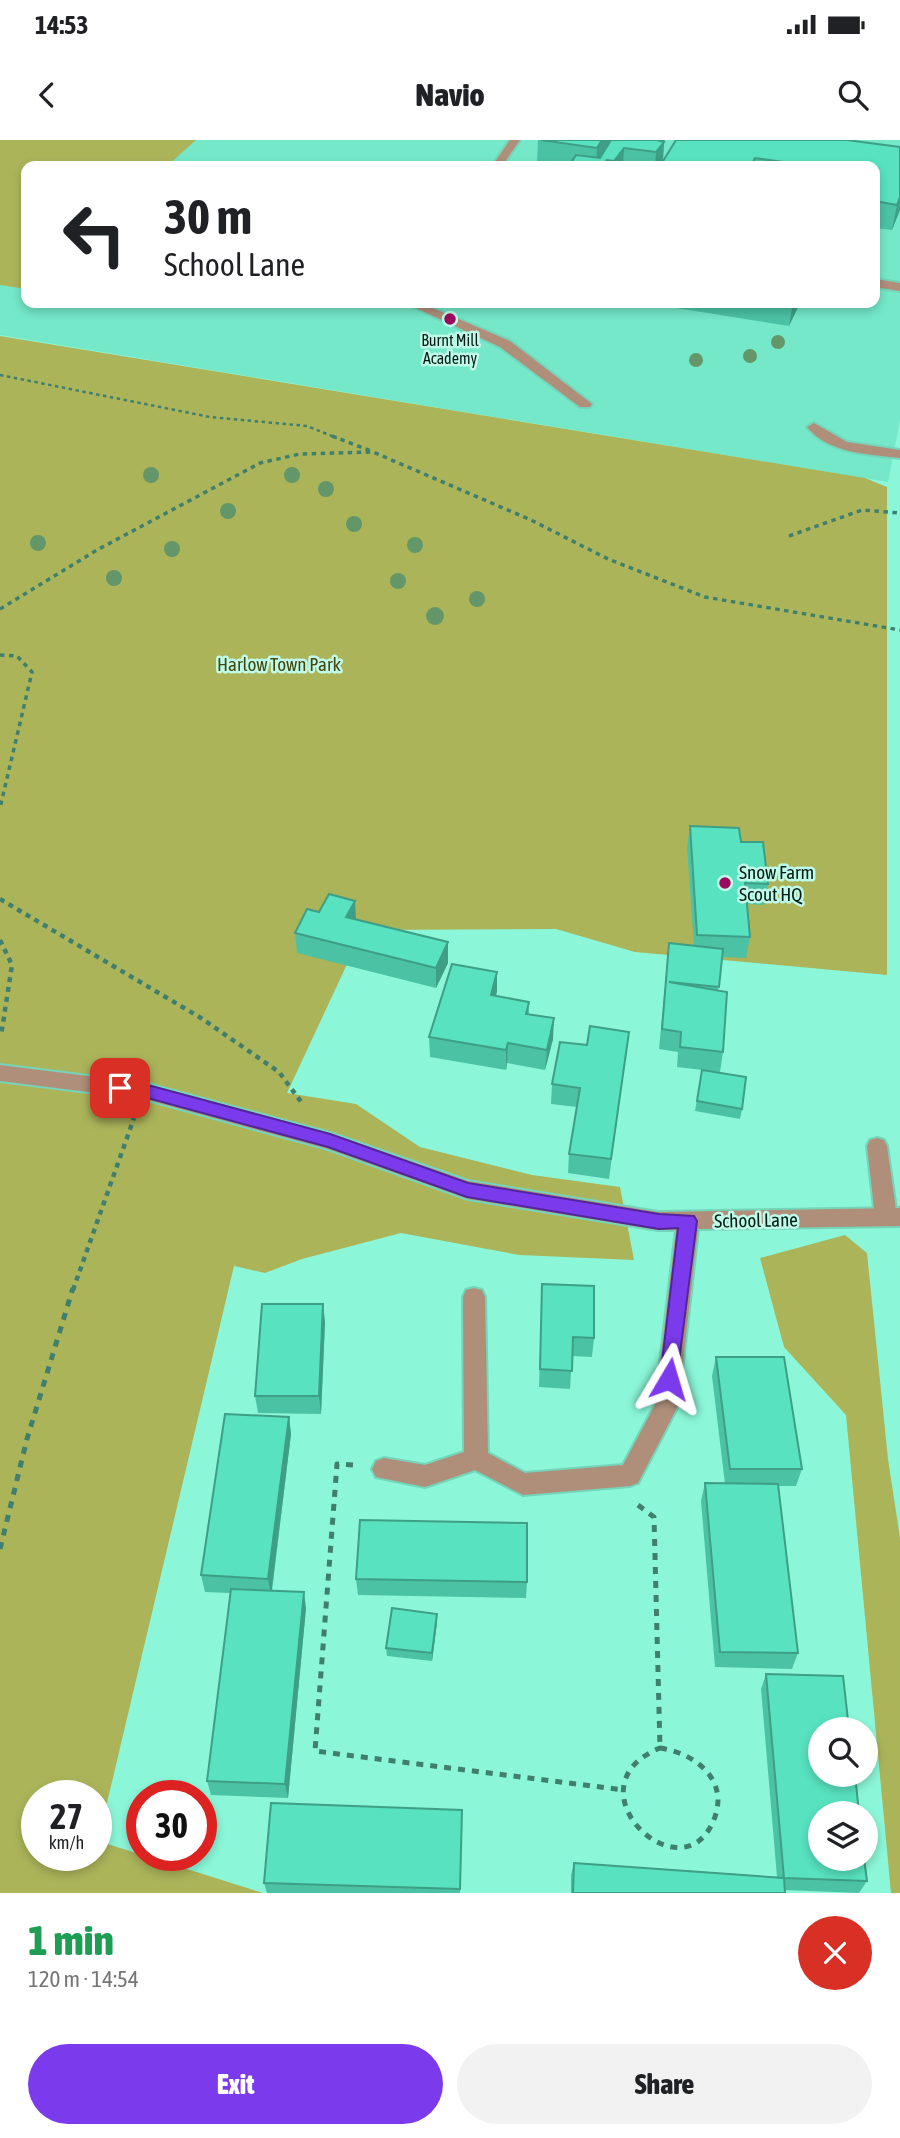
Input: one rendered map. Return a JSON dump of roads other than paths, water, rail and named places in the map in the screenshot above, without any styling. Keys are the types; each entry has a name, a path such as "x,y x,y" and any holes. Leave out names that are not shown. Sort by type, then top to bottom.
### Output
{"street":[{"path":"500,161 515,140"},
{"path":"880,284 900,287"},
{"path":"422,308 505,344 585,404"},
{"path":"814,427 829,441 852,448 900,454"},
{"name":"School Lane","path":"0,1073 144,1091 330,1141 467,1190 659,1222 893,1217"},
{"path":"877,1146 893,1217"},
{"path":"384,1469 425,1476 476,1459 523,1484 630,1475 666,1406 688,1221"},
{"path":"474,1297 476,1459"}],"place":[{"name":"Burnt Mill Academy","path":"450,319"},
{"name":"Snow Farm Scout HQ","path":"725,883"}],"park label":[{"name":"Harlow Town Park","path":"279,664"}]}
